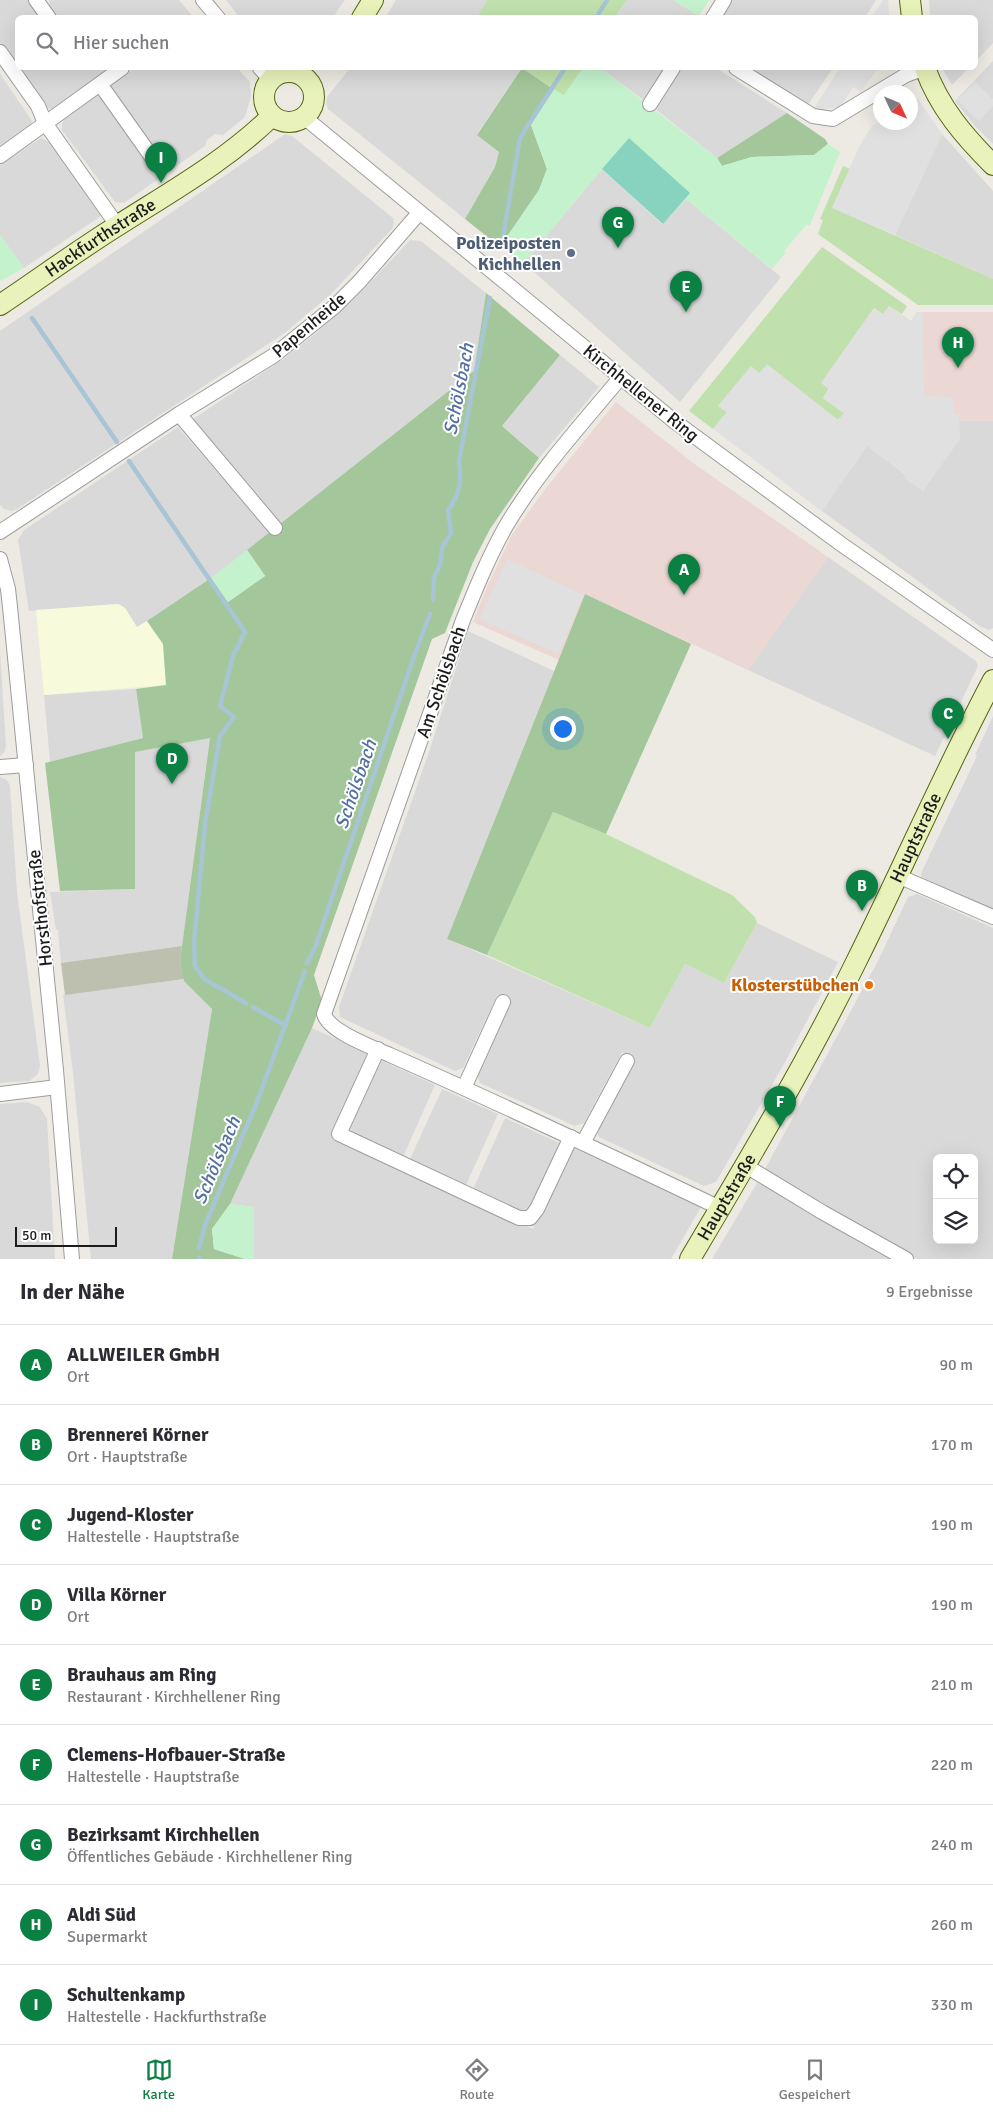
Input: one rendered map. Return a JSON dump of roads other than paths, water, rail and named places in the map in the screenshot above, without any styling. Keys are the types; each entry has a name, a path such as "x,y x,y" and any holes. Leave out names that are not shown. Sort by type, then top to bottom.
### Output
{"street":[{"path":"36,0 47,15"},
{"path":"203,0 216,15"},
{"path":"364,15 372,0"},
{"path":"715,15 724,0"},
{"path":"910,0 912,15"},
{"path":"0,52 38,106 45,123 117,225"},
{"path":"0,156 119,70"},
{"path":"650,104 672,70"},
{"path":"739,70 813,116 833,119 906,75 920,70"},
{"path":"926,70 937,96 954,122 993,165"},
{"path":"289,72 313,74 313,106 304,117 292,122 286,122 272,116 266,108 264,96 266,74 289,72"},
{"path":"100,84 156,163"},
{"name":"Hackfurthstraße","path":"0,305 117,225 170,193 234,149 272,116"},
{"name":"Kirchhellener Ring","path":"304,117 419,213 708,447 841,544 993,650"},
{"name":"Papenheide","path":"0,532 179,414 273,356 314,323 360,281 419,213"},
{"name":"Am Schölsbach","path":"378,1049 334,1028 326,1020 325,1009 463,620 486,563 506,527 534,484 621,377"},
{"path":"179,414 275,528"},
{"name":"Horsthofstraße","path":"0,559 8,589 72,1259"},
{"name":"Hauptstraße","path":"690,1259 746,1166 848,979 956,750 993,680"},
{"path":"0,767 26,765"},
{"path":"898,876 993,917"},
{"path":"464,1088 503,1002"},
{"path":"627,1061 577,1140 537,1209 530,1218 519,1218 339,1134 378,1049 577,1140 720,1208"},
{"path":"0,1094 57,1087"},
{"path":"746,1166 906,1259"}],"waterway":[{"name":"Schölsbach","path":"598,15 607,0"},
{"name":"Schölsbach","path":"501,248 520,138 564,70"},
{"name":"Schölsbach","path":"433,600 434,578 440,565 442,548 451,533 448,510 458,493 459,461 490,298"},
{"path":"32,318 117,442"},
{"path":"129,461 245,632 233,656 220,706 234,717 220,736 205,824 194,943 195,966 204,979 246,1003"},
{"name":"Schölsbach","path":"307,963 316,945 430,614"},
{"name":"Schölsbach","path":"199,1248 205,1225 257,1102 305,971"},
{"path":"253,1007 285,1025"}],"place":[{"name":"Schultenkamp","path":"161,183"},
{"name":"Bezirksamt Kirchhellen","path":"618,248"},
{"name":"Polizeiposten Kichhellen","path":"571,253"},
{"name":"Brauhaus am Ring","path":"686,312"},
{"name":"Aldi Süd","path":"958,368"},
{"name":"ALLWEILER GmbH","path":"684,595"},
{"name":"Jugend-Kloster","path":"948,739"},
{"name":"Villa Körner","path":"172,784"},
{"name":"Brennerei Körner","path":"862,911"},
{"name":"Klosterstübchen","path":"869,985"},
{"name":"Clemens-Hofbauer-Straße","path":"780,1127"}]}
